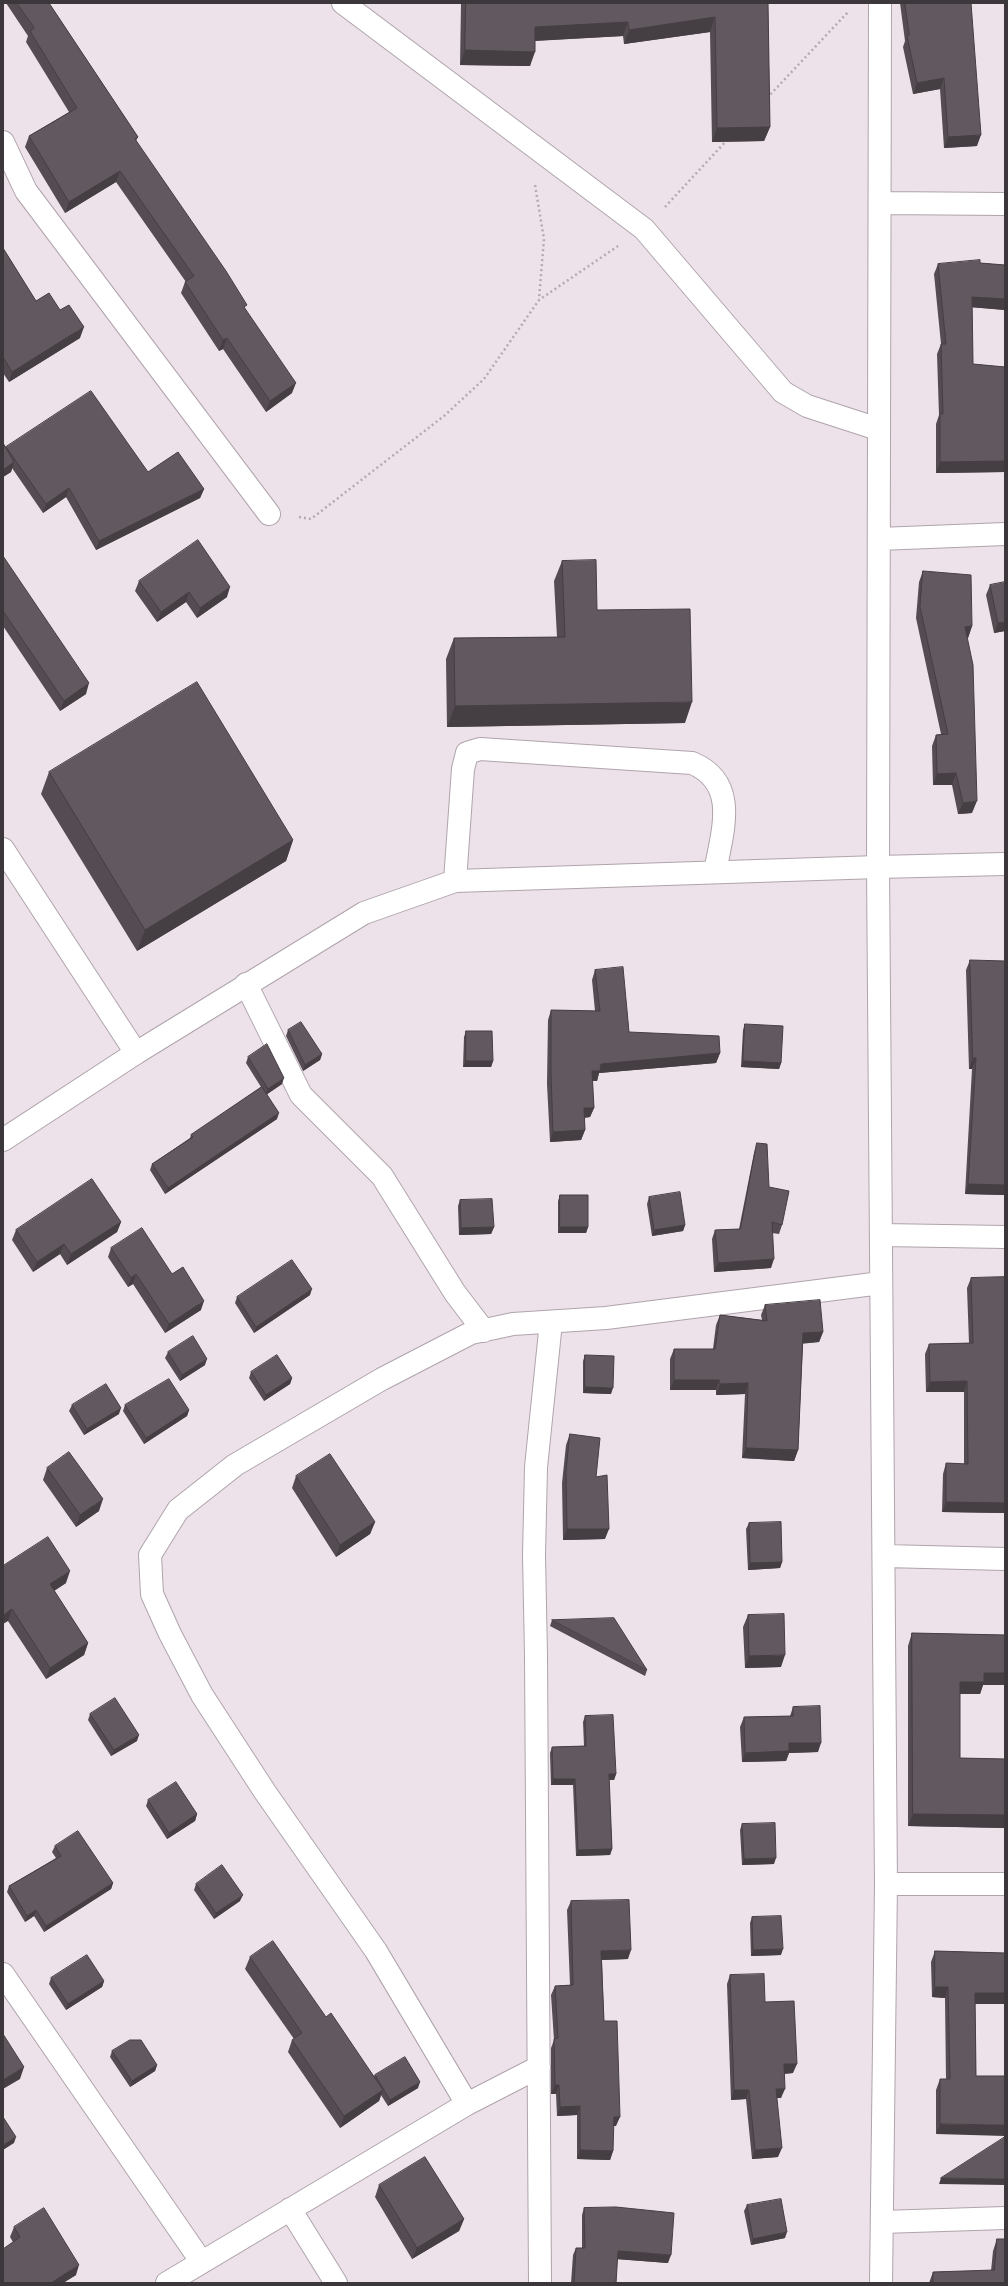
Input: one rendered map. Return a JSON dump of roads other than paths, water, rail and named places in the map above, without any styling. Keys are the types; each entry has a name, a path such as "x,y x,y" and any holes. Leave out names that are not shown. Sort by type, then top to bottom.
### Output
{"street":[{"path":"343,3 644,229 783,392 807,406 878,429"},
{"path":"880,3 881,203 878,429 878,867 885,1556 886,1884 881,2283"},
{"path":"3,142 26,190 269,514"},
{"path":"881,203 1005,204"},
{"path":"879,539 1005,534"},
{"path":"455,881 463,768 467,753 480,748 692,763 704,768 720,785 724,802 724,823 715,872"},
{"path":"4,852 136,1053"},
{"path":"3,1140 136,1053 246,984 364,913 455,881 1005,864"},
{"path":"246,984 301,1095 382,1176 455,1293 484,1331"},
{"path":"882,1235 1005,1237"},
{"path":"466,2104 376,1951 265,1792 202,1695 170,1634 152,1594 150,1555 178,1510 235,1465 382,1380 471,1334 513,1324 606,1318 882,1283"},
{"path":"540,2283 534,1555 536,1467 551,1322"},
{"path":"885,1556 1005,1559"},
{"path":"886,1884 1005,1884"},
{"path":"3,1974 201,2261"},
{"path":"167,2283 201,2261 466,2104 539,2067"},
{"path":"290,2209 336,2283"},
{"path":"882,2222 1005,2218"}]}
